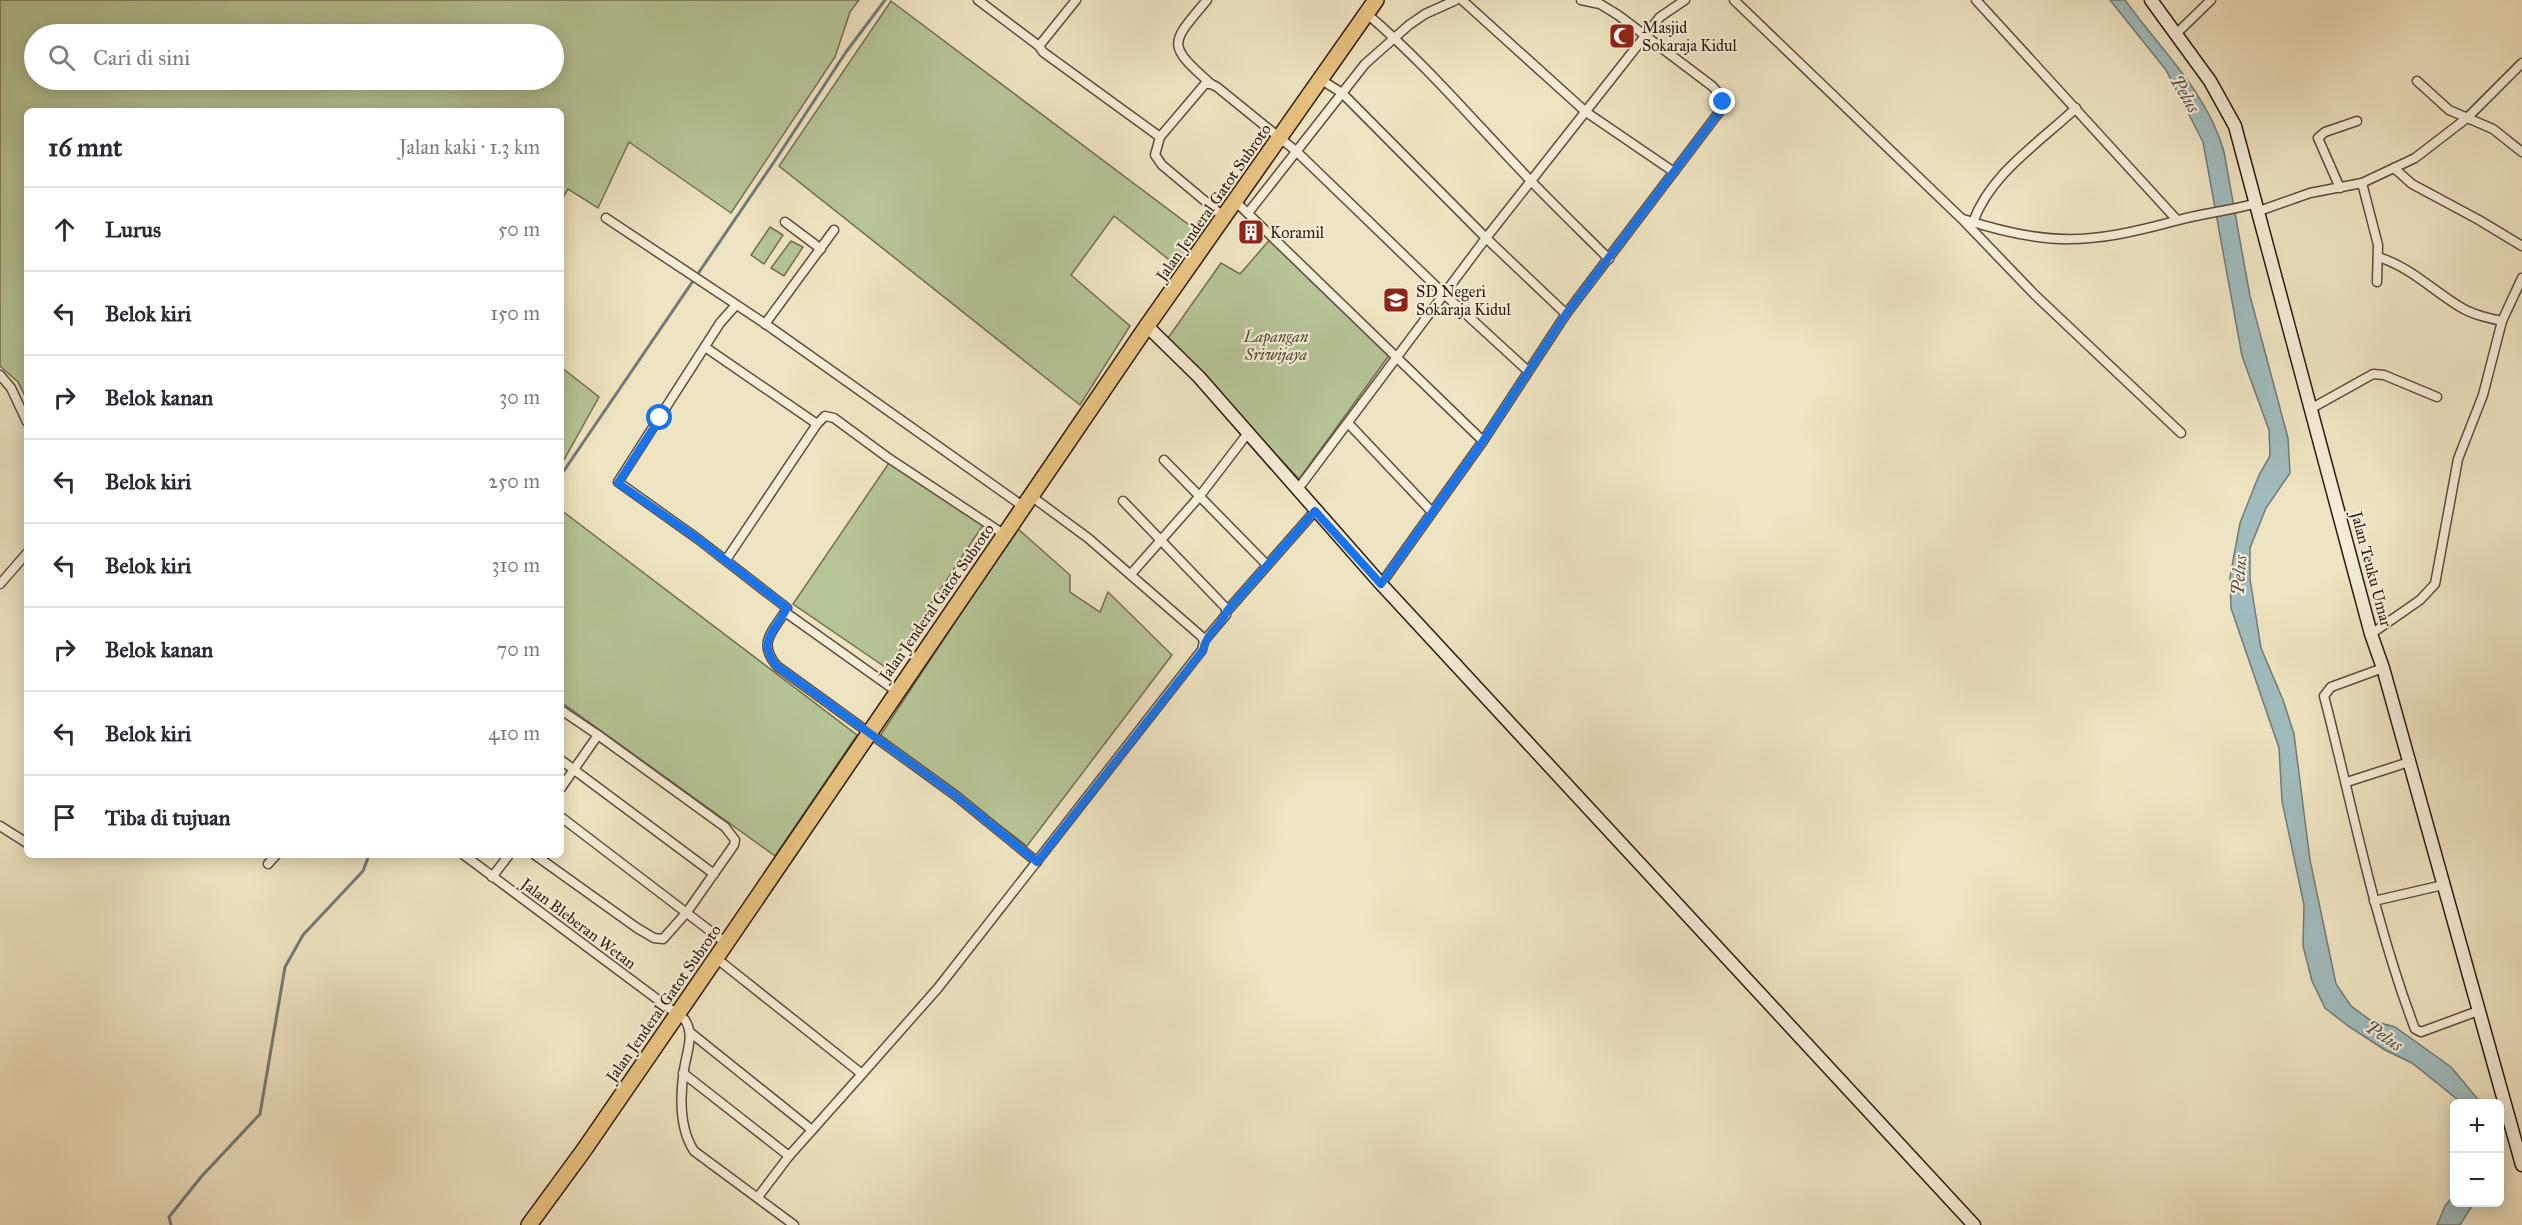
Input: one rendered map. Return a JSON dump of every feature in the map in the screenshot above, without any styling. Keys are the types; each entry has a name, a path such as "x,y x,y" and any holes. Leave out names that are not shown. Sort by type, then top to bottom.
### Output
{"highway":[{"name":"Jalan Jenderal Gatot Subroto","path":"529,1225 584,1150 716,958 1147,326 1376,0"}],"main road":[{"name":"Jalan Teuku Umar","path":"2151,0 2210,81 2235,126 2254,206 2312,408 2371,634 2383,668 2522,1166"},
{"path":"1147,326 1199,377 1381,584 1974,1225"}],"street":[{"path":"978,0 1039,46 1043,52 1160,137"},
{"path":"1039,46 1076,0"},
{"path":"1207,0 1179,34 1178,45 1189,64 1296,151 1443,293 1528,371"},
{"path":"1248,213 1365,64 1394,36 1425,14 1456,0"},
{"path":"1462,0 1586,111 1674,172"},
{"path":"1381,584 1483,441 1566,314 1720,111 1723,102 1720,94 1712,86 1602,2 1581,0"},
{"path":"1298,489 1443,293 1660,17 1685,0"},
{"path":"1734,0 1962,219 2035,295 2181,433"},
{"path":"1976,0 2177,220"},
{"path":"2175,35 2211,0"},
{"path":"1366,13 1394,36 1439,81 1531,181 1609,259"},
{"path":"1962,219 2019,236 2076,241 2146,230 2177,220 2362,183 2429,148 2467,118 2522,63"},
{"path":"1320,79 1342,93 1486,238 1566,314"},
{"path":"2417,81 2449,110 2493,129 2522,152"},
{"path":"1211,84 1205,84 1160,137 1156,149 1156,160 1224,217"},
{"path":"1973,222 1989,192 2007,168 2076,108"},
{"path":"2340,188 2318,138 2325,132 2357,121"},
{"path":"2394,168 2412,184 2522,246"},
{"path":"2362,183 2375,228 2378,257 2377,282"},
{"path":"1235,201 1483,441"},
{"path":"606,218 1028,501 1131,574 1204,641"},
{"path":"785,222 821,249"},
{"path":"765,324 834,230"},
{"path":"2378,257 2397,262 2463,308 2502,321"},
{"path":"2371,634 2420,600 2435,584 2452,483 2463,444 2482,395 2502,321 2522,278"},
{"path":"736,305 720,323 618,483 726,560 787,608 767,641 769,656 777,666 955,795 1037,862"},
{"path":"705,347 817,424"},
{"path":"2312,408 2373,374 2384,375 2437,397"},
{"path":"0,375 11,388 24,416"},
{"path":"726,560 817,424 825,416 834,418 886,457 1005,535"},
{"path":"1348,423 1432,512"},
{"path":"1131,574 1199,496 1248,433"},
{"path":"1164,460 1267,565"},
{"path":"1123,501 1227,611"},
{"path":"758,1197 789,1156 938,988 1203,650 1204,641 1222,621 1227,611 1315,511"},
{"path":"0,584 24,556"},
{"path":"785,612 896,691"},
{"path":"2383,668 2331,687 2324,696 2347,782 2364,866 2396,979 2415,1029 2421,1032 2478,1011"},
{"path":"539,858 637,928 654,938 665,938 687,912 734,845 735,840 725,827 564,712"},
{"path":"564,784 598,735"},
{"path":"564,762 714,874"},
{"path":"2347,782 2409,762"},
{"path":"564,819 726,943"},
{"path":"0,826 24,841"},
{"path":"268,864 273,858"},
{"name":"Jalan Bleberan Wetan","path":"468,858 686,1020 691,1033 812,1130"},
{"path":"492,877 507,858"},
{"path":"2374,901 2443,885"},
{"path":"716,958 862,1074"},
{"path":"691,1033 683,1073 681,1104 686,1138 694,1151 794,1225"},
{"path":"683,1073 789,1156"}],"green space":[{"path":"0,0 859,0 850,12 835,57 731,213 629,142 598,208 568,189 564,196 564,108 24,108 24,394 18,382 0,366"},
{"path":"891,1 1201,234 1177,266 1114,216 1071,275 1130,326 1080,405 779,166"},
{"path":"770,227 783,235 764,264 751,255"},
{"name":"Lapangan Sriwijaya","path":"1273,236 1390,354 1299,479 1168,338 1221,263 1240,274"},
{"path":"791,241 803,247 784,276 771,268"},
{"path":"564,369 599,397 564,460"},
{"path":"891,460 983,525 888,669 793,604"},
{"path":"564,512 857,735 775,856 564,704"},
{"path":"1017,528 1070,575 1070,592 1100,612 1108,592 1172,655 1027,846 880,736"}],"water":[{"name":"Pelus","path":"2110,0 2125,0 2182,72 2207,110 2224,152 2250,296 2288,438 2290,473 2266,508 2250,548 2250,579 2261,648 2283,700 2294,734 2310,860 2336,984 2351,1006 2370,1020 2395,1027 2451,1067 2478,1099 2457,1099 2412,1063 2385,1050 2348,1026 2325,1008 2312,981 2303,946 2304,905 2282,801 2279,748 2231,608 2230,577 2240,523 2259,475 2270,456 2269,430 2242,356 2203,142 2166,70"},
{"path":"2450,1200 2450,1207 2471,1207 2460,1225 2437,1225"}],"waterway":[{"path":"564,471 846,52 885,0"},
{"path":"171,1225 169,1217 201,1177 260,1114 285,967 303,935 363,871 368,858"}],"place":[{"name":"Masjid Sokaraja Kidul","path":"1622,36"},
{"name":"Koramil","path":"1251,232"},
{"name":"SD Negeri Sokaraja Kidul","path":"1396,300"}],"route":[{"path":"660,418 618,483 672,519 787,608 767,641 766,648 769,656 777,666 955,795 1037,862 1203,650 1204,641 1222,621 1227,611 1315,511 1381,584 1483,441 1566,314 1720,111 1723,102"}]}
